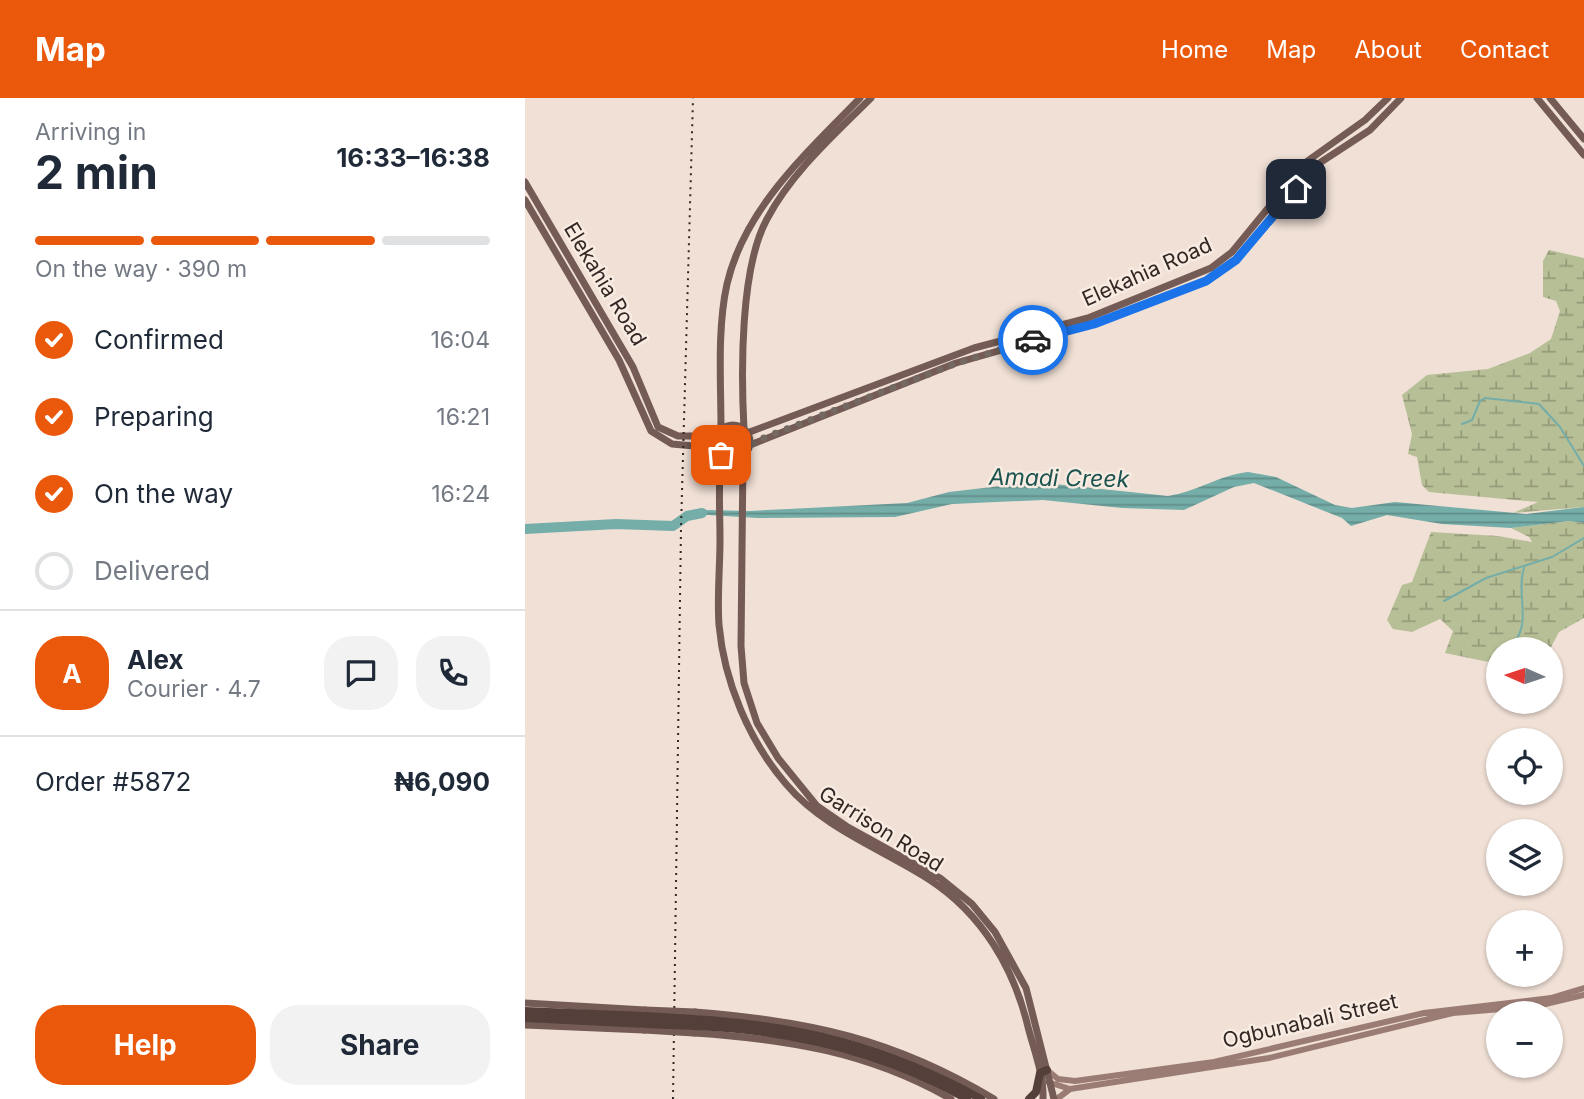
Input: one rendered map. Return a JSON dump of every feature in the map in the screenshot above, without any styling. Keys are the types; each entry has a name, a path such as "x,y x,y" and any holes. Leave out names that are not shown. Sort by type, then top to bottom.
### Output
{"highway":[{"path":"525,1011 645,1020"},
{"path":"525,1018 694,1022 811,1032 880,1051 981,1099"},
{"path":"1029,1099 1035,1092 1043,1071"},
{"path":"931,1076 967,1099"}],"main road":[{"path":"860,98 780,182 753,224 735,262 725,301 719,432 719,452 731,459 743,456 750,445 746,431 749,289 753,258 765,222 790,183 871,98"},
{"name":"Elekahia Road","path":"746,431 961,352 1089,318 1211,268 1232,252 1306,162 1365,120 1388,98"},
{"name":"Elekahia Road","path":"750,445 957,363 1094,324 1206,281 1236,260 1321,162 1370,130 1401,98"},
{"path":"1537,98 1584,155"},
{"path":"1550,98 1584,139"},
{"name":"Elekahia Road","path":"525,183 633,367 658,427 678,436 719,432"},
{"name":"Elekahia Road","path":"525,200 619,360 651,431 672,444 719,452"},
{"path":"719,432 733,425 746,431"},
{"name":"Garrison Road","path":"719,452 718,603 722,646 734,692 753,736 781,779 813,809 857,839 930,880 966,909 981,927 1019,992 1043,1071 1056,1099"},
{"name":"Garrison Road","path":"743,456 744,682 748,701 767,742 817,806 846,826 940,878 972,904 995,932 1026,988 1043,1071 1043,1099"},
{"path":"525,1003 645,1020"},
{"path":"525,1026 645,1020 797,1023 867,1040 916,1058 994,1099"},
{"path":"694,1022 748,1036 828,1048 889,1070 951,1099"}],"street":[{"name":"Ogbunabali Street","path":"1043,1071 1058,1079 1075,1081 1195,1065 1424,1013 1551,998 1584,988"},
{"name":"Ogbunabali Street","path":"1050,1084 1070,1089 1269,1058 1453,1013 1538,1006 1584,995"},
{"name":"Ogbunabali Street","path":"1056,1099 1070,1089"}],"green space":[{"path":"1549,250 1584,258 1584,507 1513,513 1538,502 1429,492 1422,485 1417,457 1408,454 1412,434 1402,395 1427,375 1488,369 1530,353 1551,339 1560,311 1556,301 1543,297 1543,261"},
{"path":"1569,521 1584,523 1584,618 1559,632 1556,637 1486,637 1486,662 1445,653 1453,631 1440,619 1412,632 1393,629 1387,620 1402,585 1412,582 1431,532 1498,536 1532,542 1529,537 1511,528"}],"water":[{"path":"1248,472 1276,477 1335,505 1352,508 1395,502 1526,514 1584,507 1584,523 1569,521 1511,528 1442,524 1387,515 1351,526 1342,518 1254,483 1234,487 1184,510 1122,508 1043,500 952,504 895,517 758,518 691,514 705,510 749,511 907,503 949,492 1035,482 1168,496"}],"waterway":[{"path":"1462,424 1472,420 1480,401 1485,398 1539,404 1560,427 1584,466"},
{"name":"Amadi Creek","path":"525,529 616,524 673,526 687,516 702,513"},
{"path":"1444,601 1486,578 1552,557 1584,538"},
{"path":"1518,637 1523,616 1521,586 1524,568"}],"railway":[{"path":"673,1099 681,528 693,98"}],"way so far":[{"path":"721,455 729,459 741,457 750,445 766,437 957,363 1033,340"}],"route":[{"path":"1033,340 1094,324 1206,281 1236,260 1296,189"}]}
